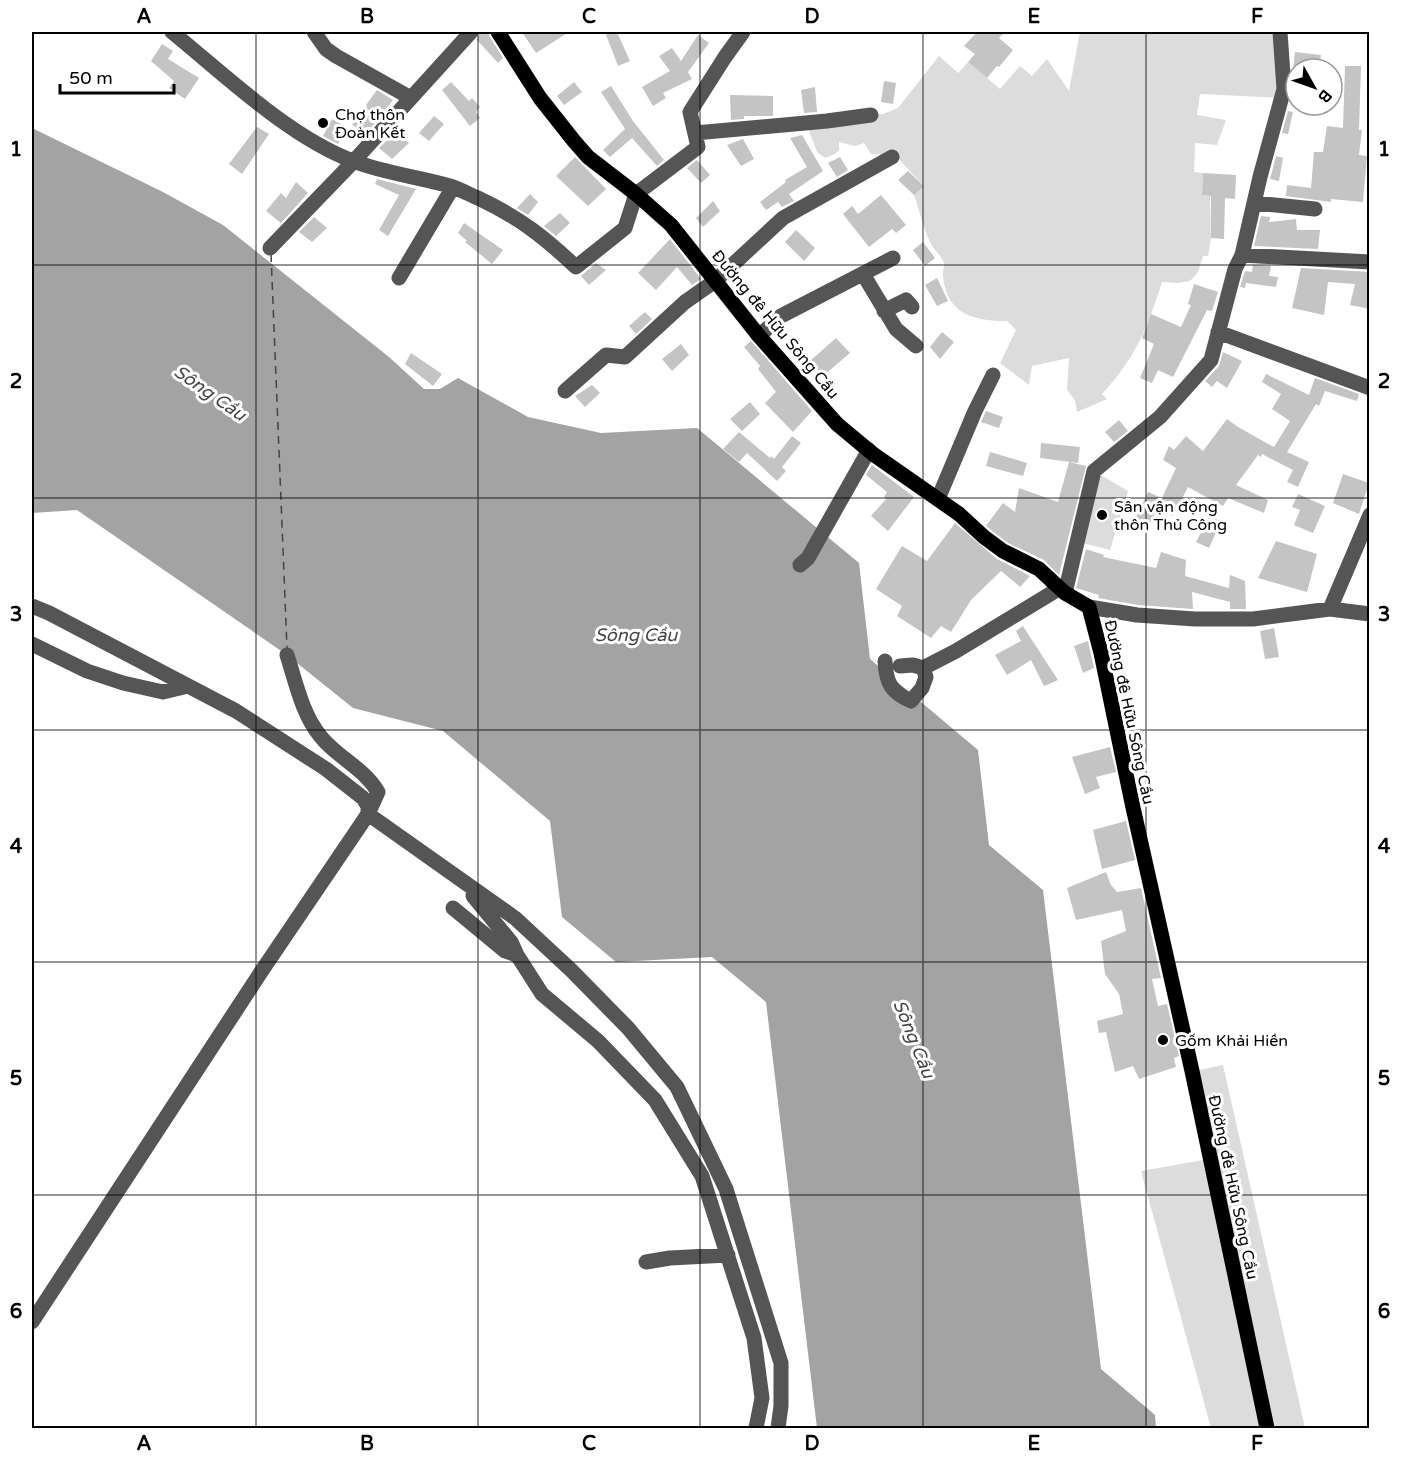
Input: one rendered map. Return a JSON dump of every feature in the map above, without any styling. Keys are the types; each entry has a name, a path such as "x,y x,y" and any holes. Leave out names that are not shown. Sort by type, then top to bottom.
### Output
{"main road":[{"name":"Đường đê Hữu Sông Cầu","path":"498,32 540,98 574,141 588,157 671,225 790,374 837,424 1003,550 1047,575 1063,590 1089,607 1192,1071 1267,1428"}],"street":[{"path":"172,32 278,118 307,138 353,162 453,187 523,222 546,239 576,267 625,228 636,194 698,147 690,112 724,57 743,32"},
{"path":"314,32 326,49 336,56 411,98"},
{"path":"270,248 353,162 471,32"},
{"path":"900,666 913,665 923,668 1063,590 1094,471 1160,417 1210,360 1235,269 1242,255 1284,89 1280,32"},
{"path":"695,133 871,115"},
{"path":"565,390 606,355 626,357 685,302 715,281 789,214 892,157"},
{"path":"399,278 453,187"},
{"path":"1254,203 1315,209"},
{"path":"1242,255 1370,262"},
{"path":"759,336 781,316 893,258"},
{"path":"863,274 896,329 916,346"},
{"path":"884,310 906,300 912,307"},
{"path":"1218,332 1370,388"},
{"path":"938,499 975,411 993,375"},
{"path":"800,565 808,558 869,450"},
{"path":"1330,609 1370,515"},
{"path":"32,606 236,711 326,769 363,798 368,806 368,814"},
{"path":"1089,607 1137,615 1195,619 1253,619 1330,609 1370,614"},
{"path":"32,644 87,671 123,683 163,692 189,686"},
{"path":"32,1322 368,814 378,792 370,779 339,755 322,738 308,718 287,655"},
{"path":"885,661 885,677 892,688 898,695 911,701 922,688 926,677 923,668"},
{"path":"368,814 515,918 571,970 628,1028 677,1087 726,1189 781,1363 781,1406 778,1428"},
{"path":"461,881 511,942 542,994 598,1041 655,1100 702,1176 754,1338 762,1398 756,1428"},
{"path":"453,908 505,951 517,955"},
{"path":"691,1157 708,1152"},
{"path":"646,1262 669,1258 728,1255"}],"shaded area":[{"path":"1080,32 1280,32 1282,98 1200,94 1197,115 1226,120 1217,145 1195,143 1194,172 1203,173 1202,195 1210,196 1211,238 1208,256 1203,256 1198,272 1190,281 1162,282 1139,342 1124,368 1102,394 1107,399 1077,412 1075,400 1067,390 1069,358 1032,366 1029,385 1000,363 1016,330 1007,321 984,319 965,313 950,300 943,277 944,263 928,238 914,195 923,185 893,153 885,160 879,154 871,154 864,143 855,146 839,142 839,150 825,158 817,152 806,123 883,114 898,108 939,56 958,73 968,62 1000,89 1020,66 1032,76 1047,59 1069,91"},
{"path":"1094,471 1128,491 1110,550 1078,542"},
{"path":"1223,1065 1305,1428 1211,1428 1141,1171 1209,1159 1199,1070"}],"water":[{"name":"Sông Cầu","path":"32,128 163,192 223,225 389,357 424,389 440,389 458,378 528,417 601,433 697,428 859,563 870,659 978,750 989,845 1043,890 1101,1369 1155,1415 1156,1428 817,1428 766,1002 712,957 616,962 562,917 550,821 443,731 353,708 287,655 77,510 32,513"}],"building":[{"path":"480,32 488,32 503,58 498,63 477,40"},
{"path":"522,32 569,32 536,53"},
{"path":"605,32 617,32 630,61 618,66"},
{"path":"977,32 1005,32 999,38 1013,50 987,78 968,62 975,54 964,46"},
{"path":"698,35 709,43 688,72 692,79 663,93 666,98 653,106 642,87 670,71 659,56 672,48 681,61"},
{"path":"162,44 173,51 168,59 199,78 185,99 169,88 174,81 151,61"},
{"path":"1295,52 1321,55 1321,57 1294,57"},
{"path":"1345,66 1361,66 1359,130 1362,130 1359,155 1367,156 1363,202 1331,199 1331,202 1286,196 1287,185 1311,188 1314,152 1323,152 1327,126 1343,128"},
{"path":"884,81 896,83 893,104 881,102"},
{"path":"451,82 469,101 472,98 480,107 476,112 480,118 470,126 442,90"},
{"path":"574,82 582,92 564,105 557,96"},
{"path":"611,86 633,121 664,160 657,166 632,138 610,157 603,150 625,129 601,92"},
{"path":"815,87 817,112 804,113 801,90"},
{"path":"377,90 393,100 365,135 352,124 367,107 366,105"},
{"path":"730,95 773,96 773,116 744,116 744,119 731,120"},
{"path":"434,116 444,124 429,141 419,133"},
{"path":"1286,117 1292,117 1288,134 1282,133"},
{"path":"332,119 347,127 338,144 323,136"},
{"path":"257,127 269,134 242,174 229,164"},
{"path":"396,132 409,143 392,159 379,148"},
{"path":"802,135 823,171 789,194 794,201 782,207 778,202 766,210 760,202 786,182 785,180 807,167 790,138"},
{"path":"743,139 754,159 741,166 727,145"},
{"path":"1276,156 1283,158 1279,181 1270,179"},
{"path":"575,157 606,189 588,206 556,176"},
{"path":"840,157 848,170 837,177 828,163"},
{"path":"697,160 710,175 701,183 687,168"},
{"path":"908,171 924,186 914,195 898,180"},
{"path":"1203,173 1236,175 1235,199 1225,198 1224,239 1211,238 1211,196 1202,195"},
{"path":"377,179 416,189 388,236 379,230 399,195 375,184"},
{"path":"296,182 308,193 281,223 266,211 281,193 286,198"},
{"path":"530,194 538,202 528,215 517,208"},
{"path":"881,195 906,225 896,233 892,229 869,247 843,214 852,206 858,214"},
{"path":"713,201 720,211 703,227 696,218"},
{"path":"560,213 570,223 556,236 544,226"},
{"path":"1261,216 1270,217 1269,222 1296,219 1297,230 1320,230 1318,249 1254,246"},
{"path":"314,217 327,228 312,242 299,232"},
{"path":"464,223 503,250 492,264 465,242 467,241 458,233"},
{"path":"796,230 815,248 804,261 785,242"},
{"path":"670,239 701,279 692,285 677,267 656,290 638,273"},
{"path":"923,242 935,258 925,266 913,250"},
{"path":"596,263 606,270 589,285 581,276"},
{"path":"1253,265 1271,266 1269,276 1278,277 1276,287 1246,283 1245,288 1240,287 1245,271 1252,272"},
{"path":"1301,268 1370,272 1370,309 1350,305 1355,284 1328,282 1324,315 1292,308"},
{"path":"937,278 948,301 937,306 925,285"},
{"path":"1194,284 1218,292 1212,311 1207,310 1173,377 1158,370 1152,383 1140,378 1154,344 1142,338 1151,314 1181,327 1191,305 1188,304"},
{"path":"645,312 652,319 636,334 629,326"},
{"path":"942,332 954,342 940,359 930,347"},
{"path":"836,338 850,353 823,376 810,361"},
{"path":"751,341 812,411 793,432 765,403 776,392 758,369 760,366 744,347"},
{"path":"681,344 689,355 672,371 662,359"},
{"path":"1223,352 1242,361 1227,388 1217,381 1212,387 1205,381 1219,366"},
{"path":"411,353 442,374 433,386 405,364"},
{"path":"1266,374 1309,395 1315,378 1359,394 1357,401 1325,391 1319,406 1316,404 1287,452 1309,462 1298,487 1287,482 1293,470 1262,454 1261,457 1258,455 1236,485 1268,500 1264,513 1228,498 1223,506 1188,487 1173,516 1157,508 1150,525 1135,519 1148,492 1162,498 1176,468 1163,460 1169,446 1174,450 1186,436 1203,451 1227,419 1274,447 1290,421 1272,409 1281,394 1262,382"},
{"path":"592,385 600,393 585,407 575,396"},
{"path":"750,402 760,414 742,431 730,419"},
{"path":"986,411 1003,417 999,428 981,422"},
{"path":"1119,420 1128,431 1114,442 1105,432"},
{"path":"739,432 774,459 792,436 801,443 782,467 786,471 777,481 747,453 739,462 723,449"},
{"path":"1041,443 1080,447 1078,463 1040,458"},
{"path":"990,452 1027,463 1023,476 986,466"},
{"path":"1069,462 1086,466 1059,575 1044,560 1008,543 986,526 1003,503 1015,512 1019,488 1058,502"},
{"path":"872,465 914,497 888,531 871,516 886,499 884,497 887,492 866,475"},
{"path":"1343,474 1369,483 1359,514 1333,503"},
{"path":"1298,494 1325,506 1313,533 1294,525 1300,510 1292,507"},
{"path":"1209,517 1221,521 1209,548 1196,542"},
{"path":"955,523 997,559 1030,576 1020,587 1001,571 971,600 951,632 941,626 931,638 897,616 902,606 876,589 902,546 927,561"},
{"path":"1276,541 1317,554 1307,592 1258,578"},
{"path":"1086,549 1104,555 1103,557 1156,568 1161,552 1186,560 1185,576 1229,588 1230,575 1245,581 1246,609 1230,609 1230,602 1192,592 1193,609 1138,605 1098,598 1099,595 1076,588"},
{"path":"1023,626 1058,680 1044,686 1031,660 1007,675 995,655 1021,641 1016,631"},
{"path":"1274,628 1279,657 1265,659 1260,631"},
{"path":"1088,641 1094,668 1083,673 1074,646"},
{"path":"1110,747 1116,772 1096,777 1100,788 1085,794 1072,757"},
{"path":"1126,821 1135,860 1102,869 1093,830"},
{"path":"1106,872 1111,885 1117,892 1141,888 1161,978 1152,979 1158,1006 1167,1004 1179,1056 1174,1058 1176,1067 1139,1079 1133,1066 1115,1072 1106,1032 1099,1033 1097,1021 1123,1014 1119,994 1105,974 1101,941 1126,931 1122,910 1076,920 1067,888"}],"ferry route":[{"path":"271,254 287,648"}],"place":[{"name":"Chợ thôn Đoàn Kết","path":"323,123"},
{"name":"Sân vận động thôn Thủ Công","path":"1102,515"},
{"name":"Gốm Khải Hiền","path":"1163,1040"}]}
